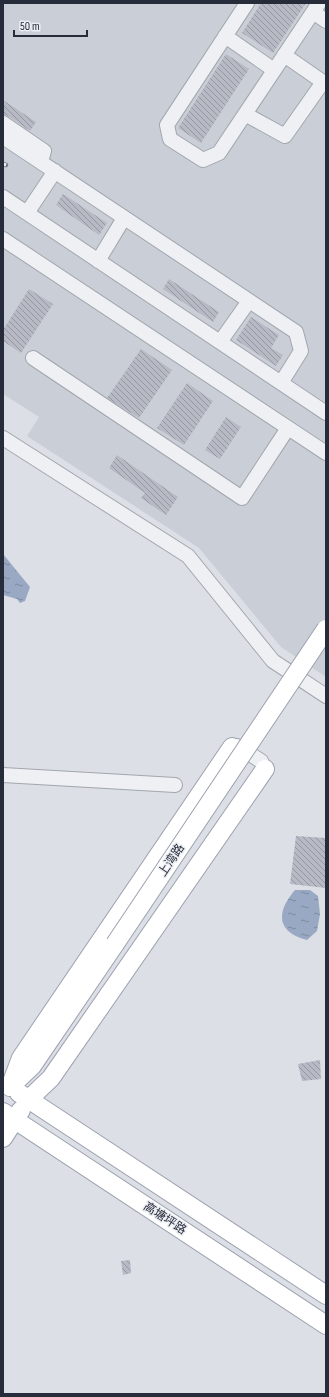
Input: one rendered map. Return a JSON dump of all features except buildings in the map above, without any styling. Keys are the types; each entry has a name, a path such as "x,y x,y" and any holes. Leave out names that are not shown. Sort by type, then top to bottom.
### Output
{"main road":[{"name":"上湾路","path":"29,1099 42,1073 120,947 326,629"},
{"name":"上湾路","path":"5,1088 32,1066 120,947 326,650"},
{"name":"上湾路","path":"5,1088 21,1058 232,747"},
{"name":"上湾路","path":"3,1138 9,1116 51,1078 265,769"},
{"name":"高塘坪路","path":"5,1088 29,1099 326,1295"},
{"name":"高塘坪路","path":"9,1116 326,1325"}],"street":[{"path":"247,3 167,125 170,139 203,160 219,153 316,8 326,21"},
{"path":"225,36 274,70"},
{"path":"245,114 285,136 323,82 284,55"},
{"path":"3,123 44,151 41,162"},
{"path":"3,137 296,332 301,351 281,383"},
{"path":"27,213 55,171"},
{"path":"3,198 326,413"},
{"path":"98,261 124,218"},
{"path":"3,239 326,453"},
{"path":"220,342 249,301"},
{"path":"33,358 242,498 288,428"},
{"path":"3,438 188,556 273,661 326,696"},
{"path":"232,747 238,746 261,761 265,769"},
{"path":"3,775 175,785"}],"shaded area":[{"path":"3,3 326,3 326,677 281,647 199,548 27,436 39,417 3,394"}],"water":[{"path":"3,554 30,587 25,601 20,603 17,599 3,595"},
{"path":"295,890 310,890 318,896 320,914 317,931 307,940 289,932 282,920 284,906"}]}
